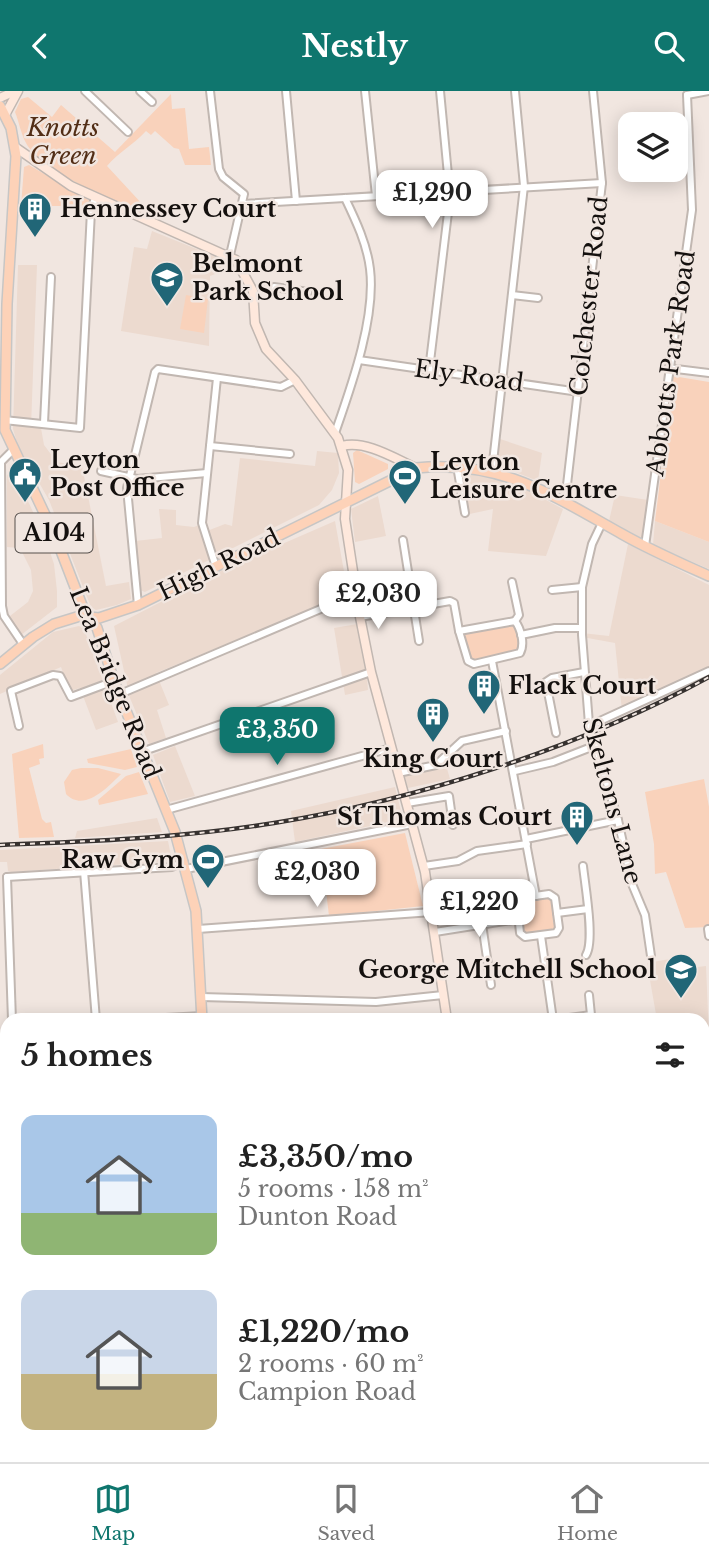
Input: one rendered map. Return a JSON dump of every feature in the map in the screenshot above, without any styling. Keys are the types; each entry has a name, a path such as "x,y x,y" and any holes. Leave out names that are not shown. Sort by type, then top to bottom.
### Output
{"main road":[{"path":"0,98 17,91"},
{"path":"5,115 17,91"},
{"name":"Lea Bridge Road","path":"0,106 15,147 5,243 2,398 10,453 56,538 83,608 90,618 144,751 185,865 198,929 202,1013"},
{"path":"15,147 65,182 95,198 230,255 256,288 258,336 266,349 295,380 342,446 348,470 345,503 360,617 371,673 424,866 446,1013"},
{"path":"342,446 366,446 416,468"},
{"path":"394,460 398,475"},
{"name":"High Road","path":"0,663 54,624 80,616 107,616 138,605 416,468 457,466 492,471 526,481 645,546 709,576"}],"street":[{"path":"85,91 128,132"},
{"path":"140,91 152,102"},
{"path":"210,91 219,169 226,180 241,189 243,204 230,255"},
{"path":"286,91 296,201"},
{"path":"365,91 376,196"},
{"path":"429,370 449,190 440,91"},
{"path":"492,471 524,186 515,91"},
{"name":"Colchester Road","path":"565,502 602,183 593,91"},
{"path":"686,93 709,91"},
{"name":"Abbotts Park Road","path":"645,546 692,211 686,93"},
{"path":"243,204 602,183"},
{"path":"4,420 80,428 90,211 95,198"},
{"path":"335,433 359,360 370,272 367,251 345,198"},
{"path":"44,423 51,277"},
{"path":"274,287 308,292"},
{"path":"512,295 538,298"},
{"name":"Ely Road","path":"359,360 579,392"},
{"path":"668,368 709,373"},
{"path":"138,605 127,488 155,372 158,369 281,387 295,380"},
{"path":"216,567 203,530 217,378"},
{"path":"210,446 290,454"},
{"path":"10,453 0,469 2,607 4,616 23,644"},
{"path":"457,466 465,513"},
{"path":"101,471 129,478 207,473"},
{"name":"Skeltons Lane","path":"602,523 592,544 582,587 584,672 589,726 618,820 632,884 645,915 651,956"},
{"path":"403,540 419,642"},
{"path":"459,631 515,621 519,615 512,582"},
{"path":"552,590 582,587"},
{"path":"120,694 356,594"},
{"path":"360,617 450,601 454,603 468,661 474,664 520,653 523,648 521,635 515,621"},
{"path":"521,635 555,628 582,628"},
{"path":"492,661 515,771 536,896"},
{"path":"589,726 709,671"},
{"path":"556,733 545,682 552,678 584,672"},
{"path":"144,751 371,673"},
{"path":"19,726 11,691 53,675 60,676 71,697 114,681"},
{"path":"398,773 436,765 462,741 506,731"},
{"path":"515,771 553,762 594,746"},
{"path":"166,810 391,748"},
{"path":"407,803 449,796 453,825"},
{"path":"424,866 458,861 477,851 618,820"},
{"path":"6,877 172,867 412,824"},
{"path":"583,866 590,948 586,955"},
{"path":"1,870 6,877 4,932 11,1013"},
{"path":"83,871 95,1013"},
{"path":"481,889 491,985"},
{"path":"549,894 555,898 559,927 556,933 525,937 520,933 517,904 521,898 536,896 549,894"},
{"path":"557,913 588,909"},
{"path":"198,929 432,912"},
{"path":"435,932 518,919"},
{"path":"541,936 553,1013"},
{"path":"0,995 10,995"},
{"path":"201,997 376,1002 443,995"},
{"path":"589,995 592,1013"}],"shaded area":[{"name":"Belmont Park School","path":"152,231 214,256 231,268 210,276 209,346 121,331 134,247 147,249"},
{"path":"18,265 37,265 31,427 41,428 44,445 57,462 82,466 106,586 129,582 131,599 117,605 96,610 91,607 49,500 18,446 13,429"},
{"path":"500,439 542,453 538,481 497,465"},
{"path":"317,451 338,453 339,473 332,490 319,505 145,592 140,590 135,541 162,538 159,509 176,510 176,525 194,527 204,523 207,531 225,524 232,526 240,458 315,466"},
{"path":"14,471 46,540 54,564 57,591 57,607 21,635 10,616 28,602 33,591 31,570 20,548 7,547 7,475"},
{"path":"457,472 484,475 516,484 563,509 546,556 488,551 493,509 465,515"},
{"path":"615,495 648,500 643,539 609,521"},
{"path":"378,496 386,536 355,542 351,509"},
{"path":"335,521 348,594 156,673 169,705 157,710 166,738 149,744 130,698 114,626 229,567"},
{"path":"655,521 709,542 709,569 653,545"},
{"path":"628,544 709,585 709,668 622,711 615,643 582,637 582,633 609,636"},
{"path":"363,623 368,690 345,695 334,628"},
{"path":"79,626 84,629 118,722 96,730 80,688 70,691 61,667 0,694 0,675 53,632"},
{"path":"175,746 195,796 170,802 153,755"},
{"path":"446,765 450,779 408,788 404,774"},
{"path":"395,787 403,819 295,842 291,811"},
{"path":"157,818 162,832 75,838 77,831"},
{"path":"168,841 172,861 11,872 8,871 7,862 0,862 0,850"},
{"name":"George Mitchell School","path":"687,956 689,968 706,966 708,1013 656,1013 647,963"}],"green space":[{"name":"Knotts Green","path":"171,94 172,109 185,108 189,149 209,147 211,165 185,165 179,149 174,148 155,131 151,135 146,131 107,166 144,206 146,215 81,185 34,154 26,143 15,112 21,99 28,97 52,117 61,105 115,152"},
{"name":"Knotts Green","path":"29,165 90,201 86,206 21,206 24,167"},
{"path":"186,295 208,299 204,333 180,329"},
{"path":"673,376 709,382 709,542 655,521"},
{"path":"357,450 388,464 388,469 359,484 355,482 353,453"},
{"path":"515,621 519,626 520,653 492,661 468,661 459,631"},
{"path":"43,744 44,758 39,759 40,764 29,768 42,819 46,823 51,822 54,837 19,838 12,754"},
{"path":"131,749 137,767 125,770 88,763 87,759"},
{"path":"98,768 121,774 95,796 80,801 66,794 64,782 72,770"},
{"path":"139,772 148,794 99,805 98,800 126,776"},
{"path":"704,779 709,807 709,927 685,928 666,872 655,874 654,844 645,792"},
{"path":"405,833 423,906 329,916 321,849"},
{"path":"549,897 552,899 553,922 557,927 554,930 524,933 522,901"}],"tunnel":[{"path":"259,286 274,287"}],"railway":[{"path":"0,845 206,832 274,823 384,800 497,768 553,748 607,726 709,677"}],"place":[{"name":"Hennessey Court","path":"35,239"},
{"name":"Belmont Park School","path":"167,308"},
{"name":"Leyton Post Office","path":"25,504"},
{"name":"Leyton Leisure Centre","path":"405,506"},
{"name":"Flack Court","path":"484,716"},
{"name":"King Court","path":"433,744"},
{"name":"St Thomas Court","path":"577,847"},
{"name":"Raw Gym","path":"208,890"},
{"name":"George Mitchell School","path":"681,1000"}]}
